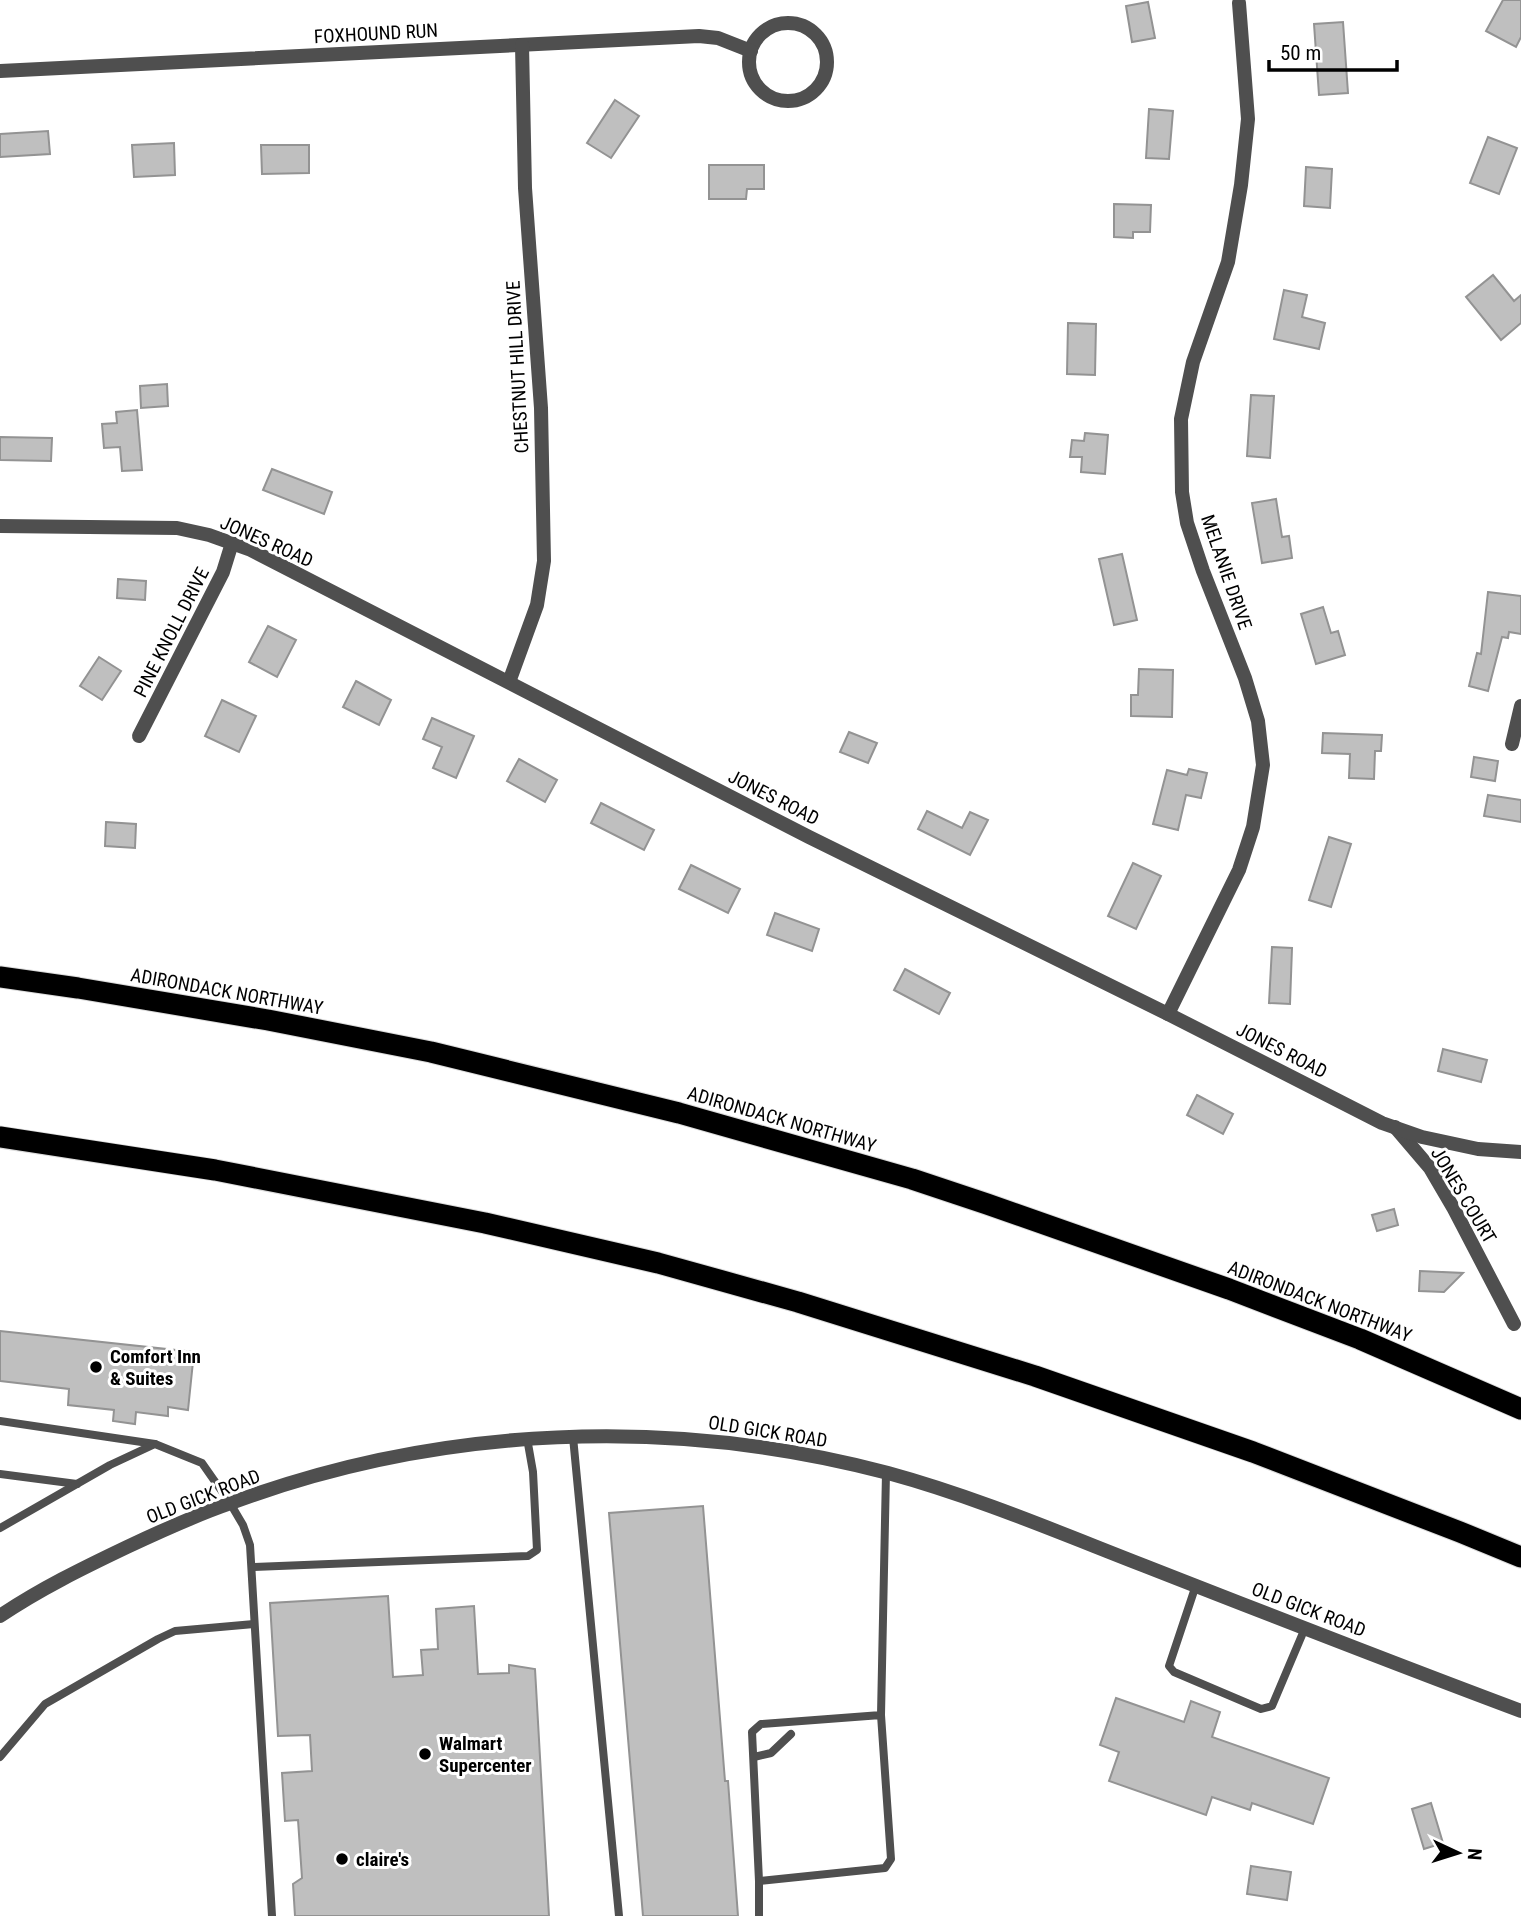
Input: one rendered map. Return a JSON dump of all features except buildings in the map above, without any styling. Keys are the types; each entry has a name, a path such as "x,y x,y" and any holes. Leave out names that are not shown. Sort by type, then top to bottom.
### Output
{"highway":[{"name":"ADIRONDACK NORTHWAY","path":"0,977 268,1020 417,1049 679,1113 987,1204 1229,1289 1360,1339 1521,1409"},
{"path":"0,1136 215,1170 485,1223 658,1263 812,1306 1048,1380 1253,1452 1521,1558"}],"street":[{"name":"MELANIE DRIVE","path":"1168,1014 1239,870 1253,827 1263,765 1258,721 1245,678 1187,523 1182,492 1181,419 1193,362 1228,262 1241,185 1248,119 1239,3"},
{"path":"781,24 805,27 823,45 826,69 822,82 814,92 802,99 789,102 776,100 765,94 756,84 750,72 751,51 759,36 769,28 781,24"},
{"name":"FOXHOUND RUN","path":"0,71 699,36 718,38 751,51"},
{"name":"CHESTNUT HILL DRIVE","path":"509,682 537,605 544,561 541,408 525,188 522,45"},
{"name":"JONES ROAD","path":"0,526 177,528 209,535 250,550 809,837 1370,1117 1422,1137 1478,1149 1521,1152"},
{"name":"PINE KNOLL DRIVE","path":"139,736 223,572 232,543"},
{"path":"1512,744 1521,706"},
{"name":"JONES COURT","path":"1395,1127 1430,1167 1514,1324"},
{"name":"OLD GICK ROAD","path":"0,1616 51,1584 151,1536 230,1503 364,1463 527,1438 638,1436 704,1440 805,1455 886,1473 979,1501 1521,1711"}],"lane":[{"path":"0,1421 155,1444 202,1463 243,1525 250,1545 252,1567 272,1916"},
{"path":"573,1437 619,1916"},
{"path":"252,1567 528,1556 537,1550 533,1472 527,1438"},
{"path":"1,1527 110,1465 155,1444"},
{"path":"758,1881 885,1868 891,1859 881,1715 886,1473"},
{"path":"0,1474 77,1484"},
{"path":"1196,1585 1169,1666 1174,1672 1261,1709 1272,1706 1305,1628"},
{"path":"0,1757 45,1704 159,1639 175,1631 254,1624"},
{"path":"759,1916 752,1732 761,1724 881,1715"},
{"path":"754,1757 771,1753 791,1734"}],"place":[{"name":"Comfort Inn & Suites","path":"96,1367"},
{"name":"Walmart Supercenter","path":"425,1754"},
{"name":"claire's","path":"342,1859"}]}
